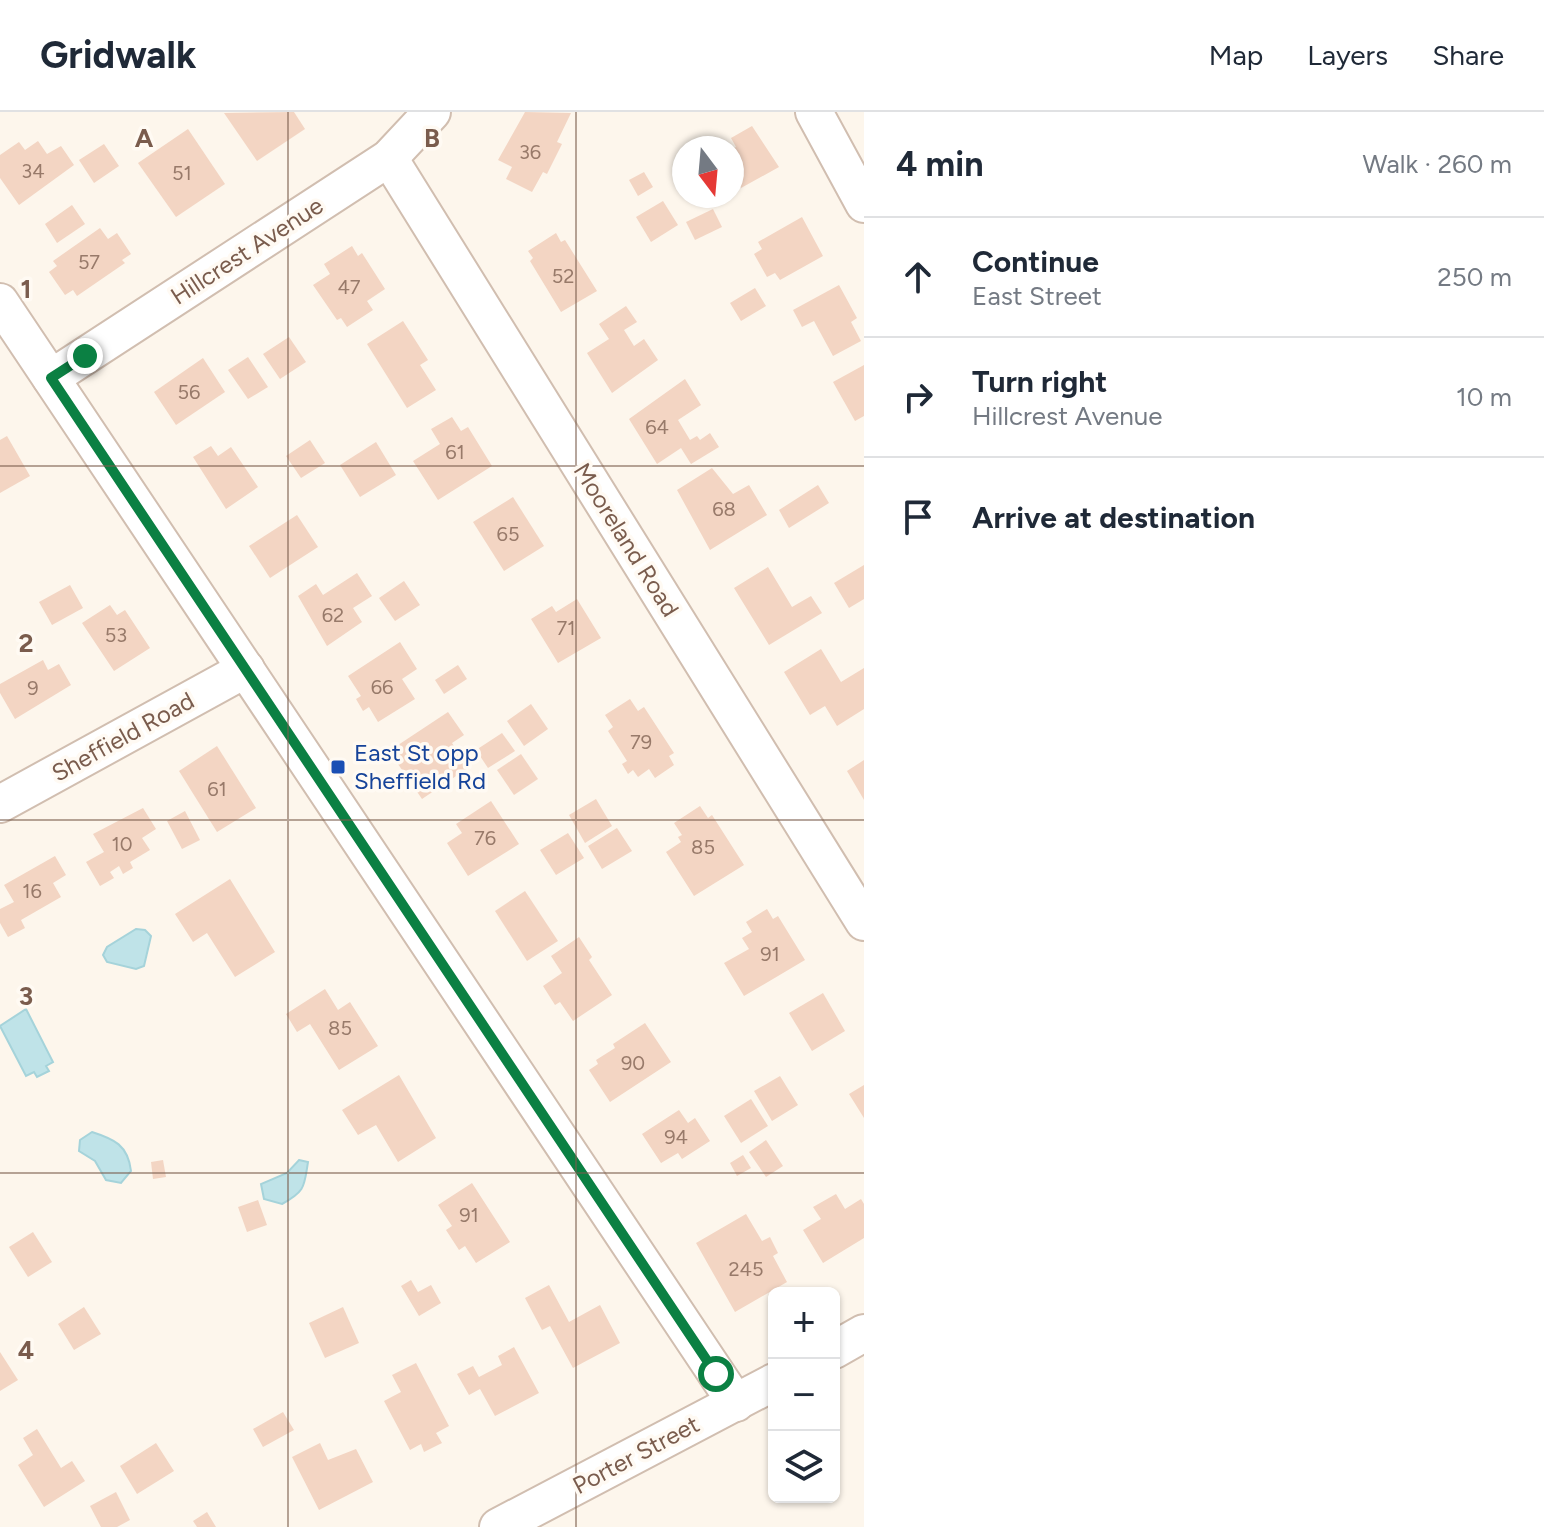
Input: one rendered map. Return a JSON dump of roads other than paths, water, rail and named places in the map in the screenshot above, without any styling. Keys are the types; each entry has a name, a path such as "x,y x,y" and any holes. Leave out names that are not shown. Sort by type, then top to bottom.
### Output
{"street":[{"name":"Hillcrest Avenue","path":"51,378 389,158 432,112"},
{"path":"814,112 864,204"},
{"name":"Mooreland Road","path":"389,158 864,922"},
{"path":"0,302 736,1403"},
{"name":"Sheffield Road","path":"0,804 246,669"},
{"path":"840,1347 864,1333"},
{"name":"Porter Street","path":"498,1527 768,1385"}],"water":[{"path":"136,929 145,930 151,936 144,966 136,969 107,962 103,955 107,947"},
{"path":"26,1009 53,1062 46,1066 49,1071 37,1077 34,1072 26,1076 0,1026"},
{"path":"92,1132 119,1144 127,1155 131,1171 121,1183 106,1180 95,1161 79,1151 80,1140"},
{"path":"299,1160 308,1162 300,1191 282,1204 264,1199 261,1184 287,1173"}],"place":[{"name":"East St opp Sheffield Rd","path":"338,767"}]}
